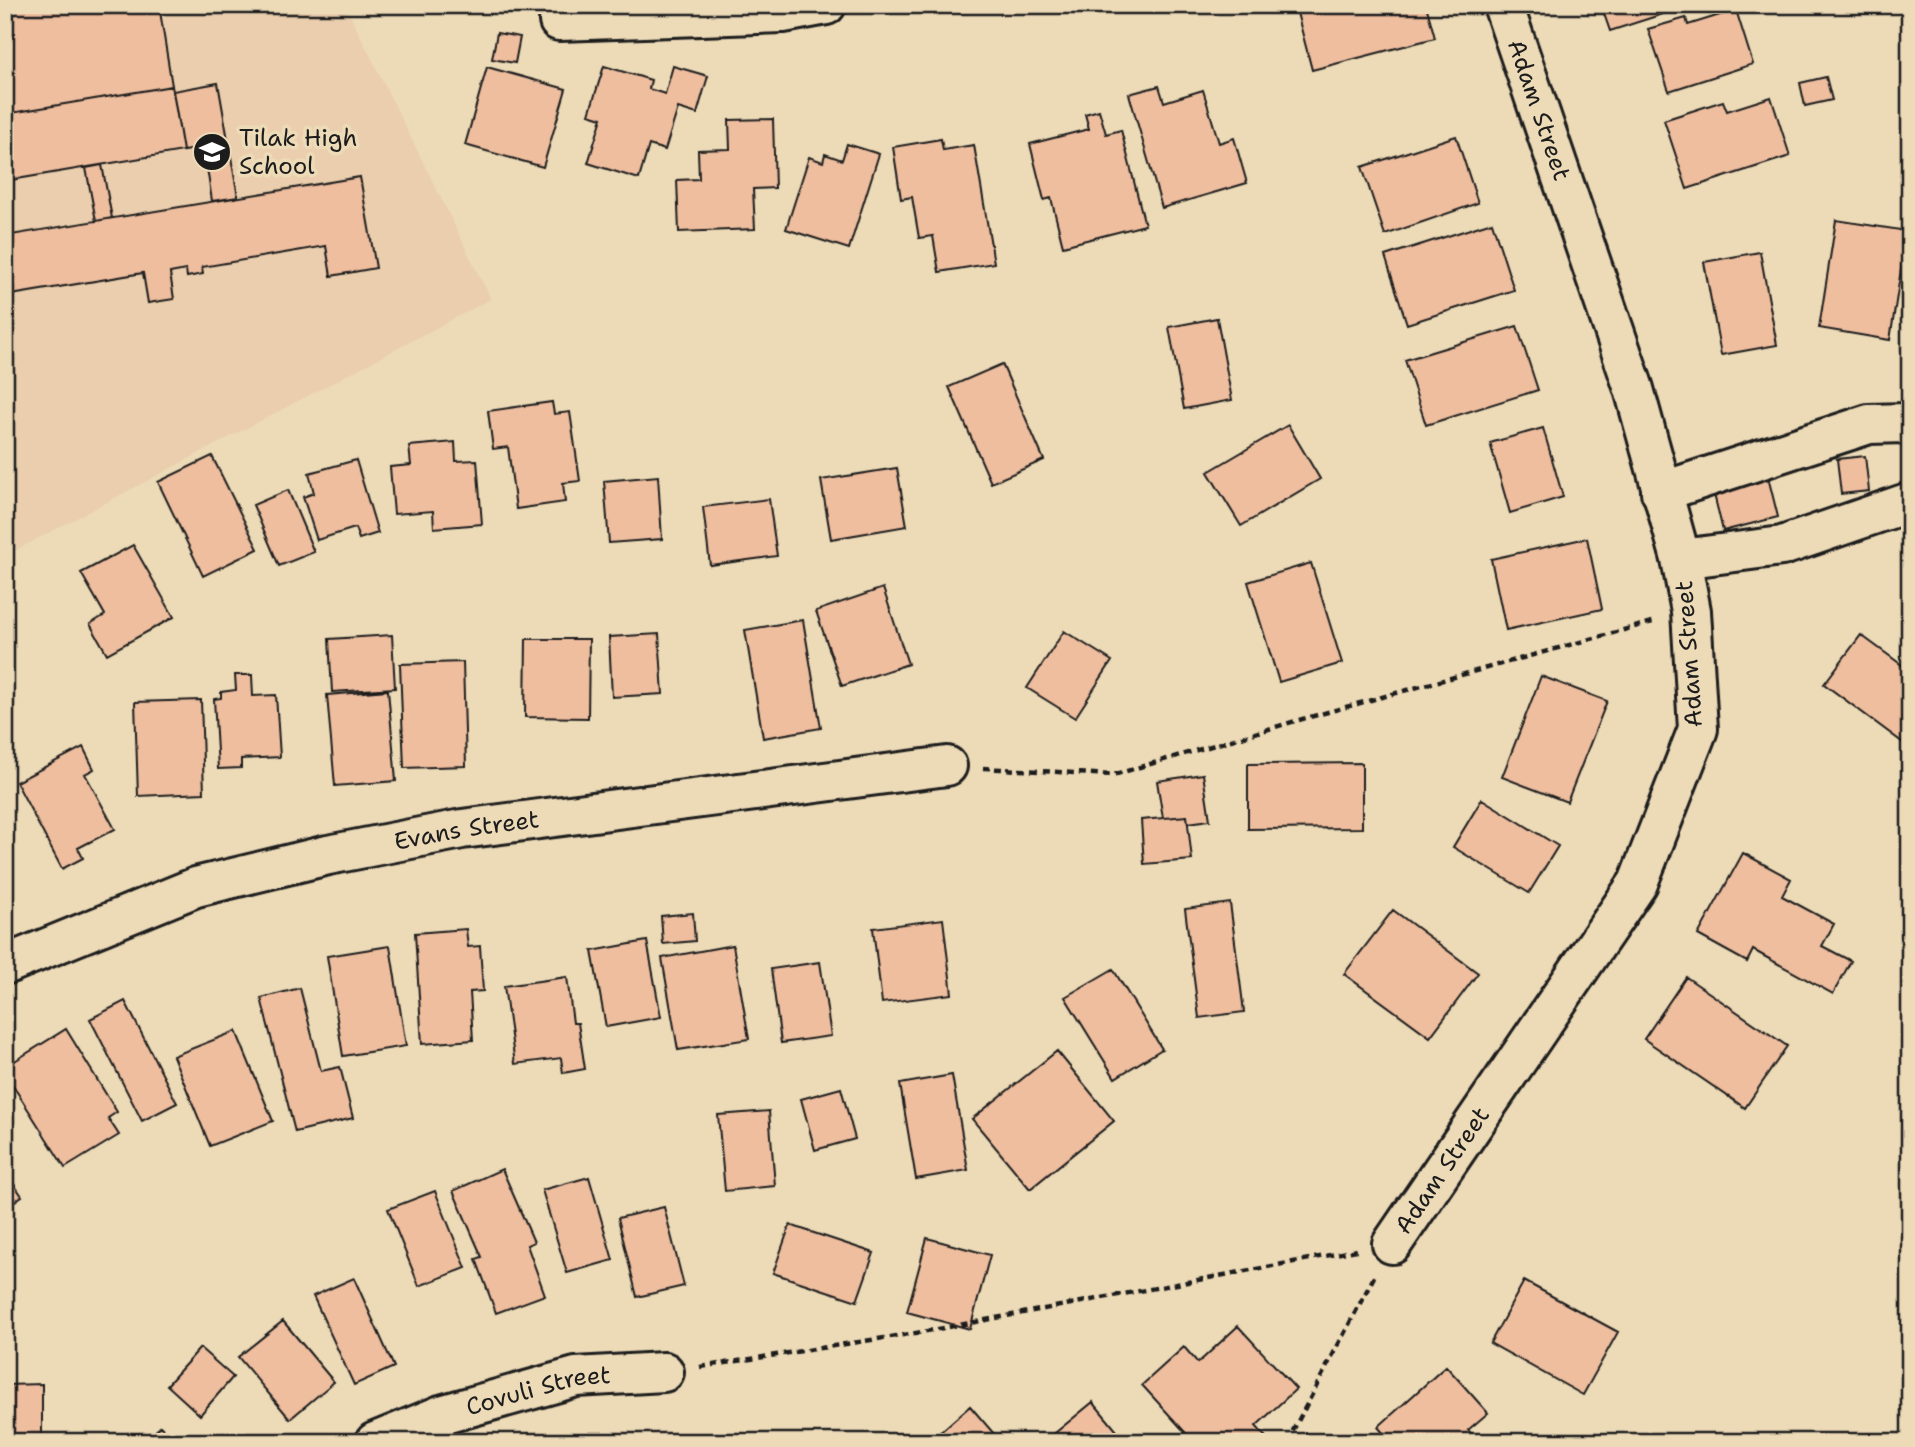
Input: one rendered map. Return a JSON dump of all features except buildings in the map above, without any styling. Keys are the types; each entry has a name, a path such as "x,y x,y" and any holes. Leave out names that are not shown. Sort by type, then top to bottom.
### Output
{"street":[{"path":"559,21 783,13 826,5"},
{"name":"Adam Street","path":"1392,1244 1637,883 1698,729 1691,611 1681,559 1634,389 1503,5"},
{"path":"1661,492 1869,424 1906,423 1910,427"},
{"path":"1681,559 1782,545 1910,502"},
{"name":"Evans Street","path":"5,965 196,887 328,855 462,829 947,766"},
{"name":"Covuli Street","path":"375,1442 441,1415 576,1377 664,1372"}],"path":[{"path":"947,766 1113,775 1299,720 1691,611"},
{"path":"664,1372 922,1332 1392,1244"},
{"path":"1287,1442 1392,1244"}],"shaded area":[{"name":"Tilak High School","path":"5,5 345,5 491,299 5,556"}],"place":[{"name":"Tilak High School","path":"212,152"}]}
